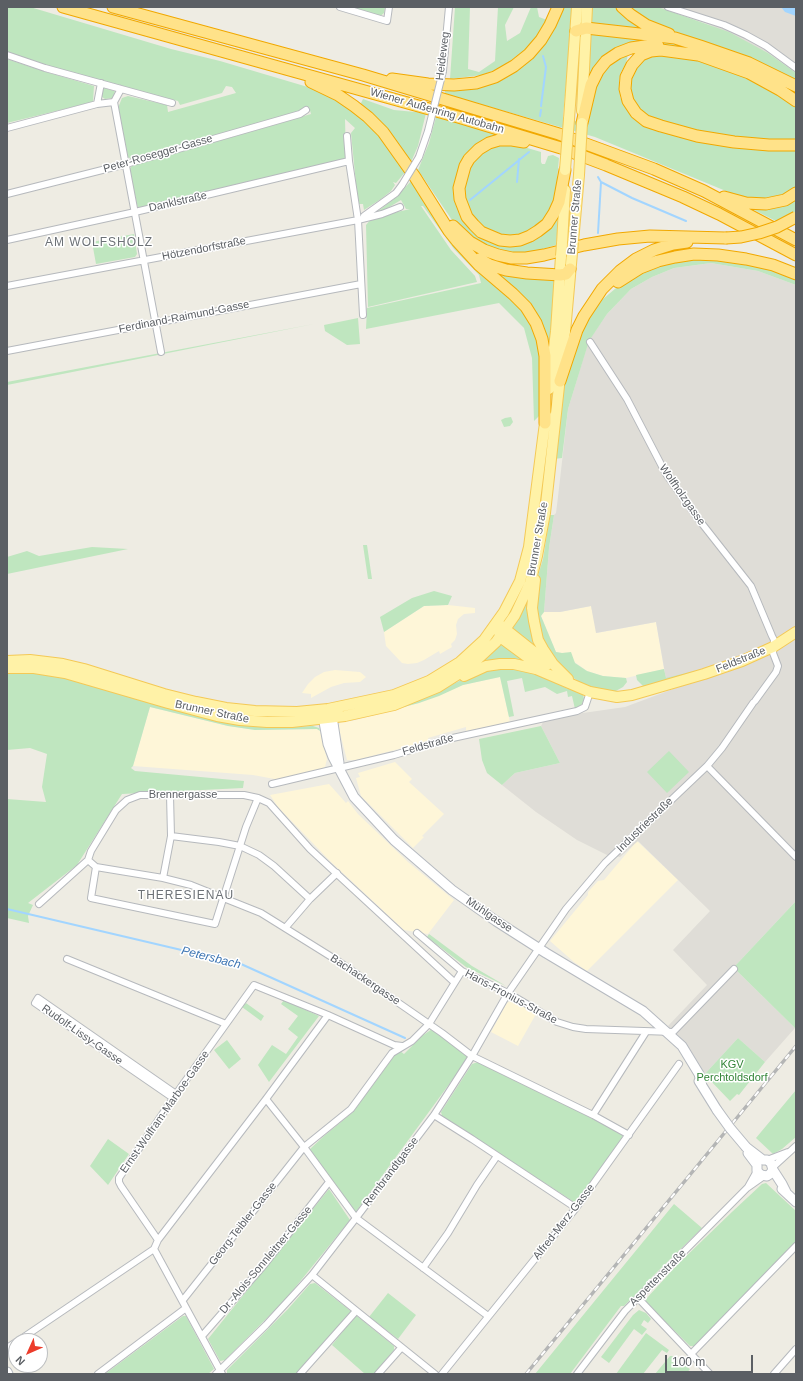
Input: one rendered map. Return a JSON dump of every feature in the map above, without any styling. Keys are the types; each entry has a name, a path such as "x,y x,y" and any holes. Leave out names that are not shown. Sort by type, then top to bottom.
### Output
{"highway":[{"name":"Wiener Außenring Autobahn","path":"63,7 470,120 561,148 683,197 796,254"},
{"name":"Wiener Außenring Autobahn","path":"113,7 363,75 559,134 654,169 704,191 796,240"},
{"path":"363,75 428,84 454,85 476,83 496,77 514,66 529,54 541,40 558,7"},
{"path":"622,7 646,25 670,34 675,38"},
{"path":"581,30 675,38 728,55 796,86"},
{"path":"582,123 591,85 598,71 606,61 618,53 631,48 645,46 662,46 687,50 749,73 780,90 796,101"},
{"path":"698,55 661,50 650,51 641,55 632,65 626,76 625,89 628,102 636,113 646,121 697,136 734,142 769,145 796,145"},
{"path":"249,59 323,87 354,106 368,117 382,132 457,231 470,242 484,250 512,258 526,258 618,239 650,236 726,238"},
{"path":"768,72 796,90"},
{"path":"561,148 512,140 499,140 489,143 479,149 469,159 465,166 459,188 462,209 481,232 500,240 520,240 530,236 547,224 559,202 565,170"},
{"path":"415,177 449,231 479,265 526,307 536,323 542,339 545,356 545,423"},
{"path":"704,191 746,203 785,200 796,193"},
{"path":"560,381 578,330 590,308 602,289 620,271 636,259 654,250 673,244 741,237 759,233 796,218"},
{"path":"465,250 490,265 506,270 560,275 566,274 570,269"},
{"path":"590,308 605,292 625,277 652,263 694,254 718,255 753,260 796,274"}],"main road":[{"name":"Brunner Straße","path":"7,668 34,668 65,673 168,703 240,720 292,722 370,711 394,705 426,693 451,680 478,659 520,605 530,583 545,513 560,381 579,175 582,103 581,30 577,7"},
{"name":"Brunner Straße","path":"7,661 38,661 63,664 164,694 226,708 328,716 434,679 448,671 471,653 484,640 501,629 527,559 533,525 556,331 569,119 581,30 587,7"},
{"path":"545,513 545,531 532,598 534,621 538,640 543,649 552,664 568,681"},
{"path":"501,629 545,670 568,681"},
{"name":"Feldstraße","path":"568,681 590,692 617,697 632,695 742,661 773,647 796,632"},
{"path":"451,680 457,680 486,666 514,664 536,669 568,681"}],"street":[{"path":"340,7 387,21 389,7"},
{"name":"Heideweg","path":"358,220 396,193 402,186 419,157 428,131 443,71 449,7"},
{"path":"668,7 724,25 746,35 766,46 796,68"},
{"path":"7,55 45,68 121,88 172,104"},
{"path":"97,104 101,83"},
{"path":"121,88 114,102 161,352"},
{"path":"7,128 97,104 114,102"},
{"name":"Peter-Rosegger-Gasse","path":"7,194 126,164 300,114 306,110"},
{"path":"347,136 349,161 358,220 363,315"},
{"name":"Danklstraße","path":"7,240 135,212 349,161"},
{"name":"Hötzendorfstraße","path":"7,286 358,220 382,214 400,207"},
{"name":"Ferdinand-Raimund-Gasse","path":"7,351 362,284"},
{"name":"Wolfholzgasse","path":"590,342 627,398 666,474 696,516 751,586 772,636 773,647"},
{"name":"Industriestraße","path":"538,948 566,909 605,863 707,766 722,748 776,672 778,666 773,653 773,647"},
{"name":"Feldstraße","path":"272,784 394,755 448,739 577,711 585,707 590,692"},
{"name":"Mühlgasse","path":"328,716 339,755 339,768 354,797 401,846 452,890 538,948 643,1011 666,1032 717,1110 746,1147 748,1153 765,1168 796,1202"},
{"path":"707,766 796,857"},
{"name":"Brennergasse","path":"39,904 88,860 91,852 116,810 127,800 140,795 244,795 258,798"},
{"path":"163,878 171,836 170,795"},
{"path":"88,860 96,867 91,898 215,924 246,827 258,798"},
{"name":"Hans-Fronius-Straße","path":"258,798 269,803 310,848 454,982"},
{"path":"171,836 240,846 259,854 310,900"},
{"name":"Bachackergasse","path":"96,867 163,878 191,885 261,913 286,927 338,961 429,1024 472,1056 593,1115 629,1135"},
{"path":"286,927 310,900 337,874"},
{"name":"Hans-Fronius-Straße","path":"417,933 462,971 508,993 557,1022 573,1027 666,1032"},
{"name":"Rembrandtgasse","path":"219,1373 312,1275 434,1115 472,1056 508,993 538,948"},
{"path":"67,959 226,1024"},
{"path":"666,1032 673,1032 677,1029 734,969"},
{"name":"Georg-Teibler-Gasse","path":"182,1300 304,1147 351,1109 392,1052 412,1041 429,1024 462,971"},
{"name":"Ernst-Wolfram-Marboe-Gasse","path":"158,1240 119,1182 119,1178 221,1030 254,986 328,1015"},
{"name":"Rudolf-Lissy-Gasse","path":"38,998 175,1096 34,1003 38,998"},
{"path":"30,1333 154,1249 158,1240 328,1015 394,1045 402,1046"},
{"path":"593,1115 646,1032"},
{"name":"Alfred-Merz-Gasse","path":"442,1374 576,1208 679,1064"},
{"path":"266,1099 304,1147 356,1218 488,1316"},
{"path":"434,1115 576,1208"},
{"name":"Aspettenstraße","path":"577,1374 625,1312 638,1298 765,1168 786,1156 788,1152 796,1146"},
{"path":"423,1268 448,1233 477,1185 498,1156"},
{"name":"Dr.-Alois-Sonnleitner-Gasse","path":"202,1336 264,1265 329,1182"},
{"path":"690,1354 796,1246"},
{"path":"154,1249 202,1336 219,1373"},
{"path":"312,1275 435,1374"},
{"path":"638,1298 710,1374"},
{"path":"98,1374 186,1308"},
{"path":"300,1374 356,1311"},
{"path":"378,1374 401,1348"},
{"path":"774,1374 796,1349"}],"shaded area":[{"path":"658,7 796,7 796,73 768,53 703,22"},
{"path":"711,263 758,271 796,285 796,901 735,966 737,971 795,1028 765,1062 738,1038 703,1076 688,1049 668,1026 707,985 673,950 710,911 638,841 620,857 607,855 577,840 536,812 502,785 515,773 560,763 541,726 543,722 583,713 625,707 700,679 698,670 666,679 656,622 596,633 591,606 560,612 544,612 549,548 554,515 556,513 568,409 589,340 607,314 631,289 652,277 674,268"},
{"path":"448,605 475,608 475,613 464,614 458,619 456,625 457,634 455,640 451,644 452,647 440,654 439,651 417,663 408,664 402,663 386,646 384,632 424,606"},
{"path":"591,606 597,633 656,622 664,669 626,678 603,676 587,671 562,653 556,652 541,616 544,612 560,612"},
{"path":"335,670 360,672 366,677 360,682 344,683 331,687 311,698 311,694 302,693 315,677 324,672"},
{"path":"500,677 510,722 466,731 466,727 428,738 429,741 356,760 347,760 338,725 342,720 352,721 419,703 463,685"},
{"path":"150,707 228,726 255,730 317,729 320,731 327,759 325,767 280,780 253,775 133,766"},
{"path":"395,762 412,779 409,782 444,814 422,836 424,837 413,848 361,796 356,778 360,777 358,773"},
{"path":"329,784 346,803 348,801 358,814 408,862 454,900 428,934 404,930 330,861 278,807 270,795"},
{"path":"637,841 678,880 587,971 550,941 588,895 588,892 598,881 604,880"},
{"path":"512,1000 536,1014 518,1046 491,1032 507,1003"}],"green space":[{"path":"7,7 30,7 171,49 220,61 328,93 350,107 375,129 406,171 396,183 393,182 395,185 391,191 364,210 363,204 358,204 351,133 355,128 345,119 346,159 138,208 129,169 132,166 311,114 309,107 300,111 131,159 128,157 118,108 122,98 128,96 167,105 168,112 236,93 232,87 226,86 222,93 180,105 178,101 7,58"},
{"path":"346,7 385,7 384,13 378,18"},
{"path":"455,7 470,7 468,69 479,72 495,61 498,7 514,7 505,25 507,41 520,33 531,7 537,7 539,17 547,20 540,35 526,49 502,67 482,75 450,79"},
{"path":"561,7 573,7 563,117 588,125 594,88 603,70 615,58 628,54 626,64 621,72 619,81 620,97 629,113 645,125 724,145 762,150 796,149 796,189 790,193 756,200 738,196 595,137 445,94 445,89 511,72"},
{"path":"591,7 618,7 651,30 590,23"},
{"path":"625,7 658,7 729,32 768,53 796,73 796,83 666,30"},
{"path":"591,32 650,38 697,48 776,80 796,94 796,97 696,51 660,44 629,45 587,81"},
{"path":"651,54 694,58 743,75 796,105 796,141 770,142 698,133 648,118 631,101 629,78 634,67"},
{"path":"7,59 94,86 93,102 7,123"},
{"path":"104,88 115,91 113,98 105,99 102,97 102,90"},
{"path":"363,99 394,110 426,113 418,146 411,162 360,105"},
{"path":"436,117 501,135 462,165 469,227 515,243 559,214 556,245 533,252 517,254 488,248 469,236 452,220 418,170 429,143"},
{"path":"517,145 541,152 542,164 545,164 548,156 553,155 559,158 555,203 546,219 534,232 510,237 483,229 469,215 463,192 468,169 478,155 491,146"},
{"path":"412,180 519,306 529,320 541,352 542,376 539,416 534,421 532,358 524,328 499,303 366,329 367,308 481,283 479,275 454,249 423,206 421,206 451,250 475,276 477,282 368,307 366,225 372,218 410,209 406,209 401,200 381,212 377,212 396,197"},
{"path":"796,196 796,212 778,222 746,206"},
{"path":"134,234 137,254 135,257 96,264 92,242"},
{"path":"686,259 725,259 765,266 796,278 796,285 758,271 711,263 674,268 652,277 631,289 607,314 589,341 568,409 562,458 554,459 564,381 576,343 588,319 603,299 622,283 650,268"},
{"path":"492,270 557,278 549,355 544,336"},
{"path":"358,318 360,344 347,345 325,331 324,325"},
{"path":"314,324 7,385 7,382"},
{"path":"511,417 513,422 510,426 504,427 501,420"},
{"path":"550,515 554,515 549,548 544,612 541,616 556,652 571,652 575,663 587,671 603,676 626,678 627,682 623,687 614,692 584,685 569,675 549,655 536,623 537,579 543,559"},
{"path":"363,545 367,545 372,579 368,579"},
{"path":"92,547 128,549 7,574 7,557 27,551 39,556"},
{"path":"434,591 452,596 448,605 424,606 384,632 380,617 412,598"},
{"path":"528,597 538,650 511,628"},
{"path":"501,641 535,664 475,666"},
{"path":"493,668 520,668 542,675 566,688 583,694 584,699 581,706 575,709 572,696 568,697 567,691 557,694 545,687 525,692 522,678 507,681 514,716 509,717 500,677 463,685 419,703 381,713 381,711 435,693 473,674"},
{"path":"664,669 666,678 698,670 697,672 645,688 637,680 636,675"},
{"path":"7,673 41,673 290,727 313,726 319,728 320,731 317,729 255,730 228,726 150,707 133,766 131,768 135,771 244,781 243,788 122,794 77,865 28,903 33,905 28,916 29,923 7,918 7,799 46,802 42,787 47,754 30,748 7,750"},
{"path":"541,726 560,763 515,773 502,785 487,773 482,760 479,739"},
{"path":"669,751 689,772 667,793 647,772"},
{"path":"796,901 795,1028 737,971 735,966"},
{"path":"429,934 472,966 506,986 466,967 427,937"},
{"path":"284,1000 319,1016 269,1082 258,1065 272,1045 286,1054 298,1037 288,1029 298,1016 281,1004"},
{"path":"246,1003 264,1016 261,1021 242,1007"},
{"path":"432,1029 469,1057 355,1213 309,1150 353,1112 397,1052 400,1051 404,1054 422,1036"},
{"name":"KGV Perchtoldsdorf","path":"738,1038 765,1062 739,1095 737,1094 730,1101 708,1078 703,1076"},
{"path":"227,1040 241,1059 229,1069 214,1050"},
{"path":"478,1062 522,1082 522,1084 526,1084 622,1134 623,1139 578,1202 574,1202 442,1116 441,1112 472,1064"},
{"path":"796,1090 796,1137 782,1149 773,1154 756,1138"},
{"path":"108,1139 129,1154 108,1185 90,1166"},
{"path":"766,1183 796,1211 796,1243 694,1346 690,1346 645,1302 646,1299 677,1265 762,1184"},
{"path":"329,1189 350,1220 285,1300 225,1360 220,1361 208,1339"},
{"path":"674,1204 702,1228 653,1276 630,1302 629,1301 624,1306 621,1306 570,1374 535,1374"},
{"path":"315,1283 352,1312 296,1374 227,1374 227,1370 288,1309 310,1284"},
{"path":"388,1293 416,1315 398,1339 369,1317"},
{"path":"639,1310 646,1313 651,1319 648,1323 644,1320 641,1325 647,1329 642,1335 634,1329 609,1363 601,1357 633,1315"},
{"path":"183,1316 186,1316 214,1369 208,1374 105,1374"},
{"path":"355,1316 357,1316 394,1346 394,1350 374,1374 365,1374 332,1345"},
{"path":"646,1333 669,1350 667,1353 662,1350 643,1374 616,1374"},
{"path":"670,1356 690,1369 686,1374 655,1374"}],"water":[{"path":"781,7 796,7 796,16 785,12"}],"waterway":[{"path":"541,106 546,67 543,56"},
{"path":"540,116 541,110"},
{"path":"470,200 529,152"},
{"path":"517,182 519,159"},
{"path":"598,177 601,182 598,233"},
{"path":"601,182 632,198 686,221"},
{"name":"Petersbach","path":"7,909 241,964 405,1038"}],"railway":[{"path":"526,1374 796,1046"}],"district":[{"name":"AM WOLFSHOLZ","path":"99,243"},
{"name":"THERESIENAU","path":"186,896"}]}
